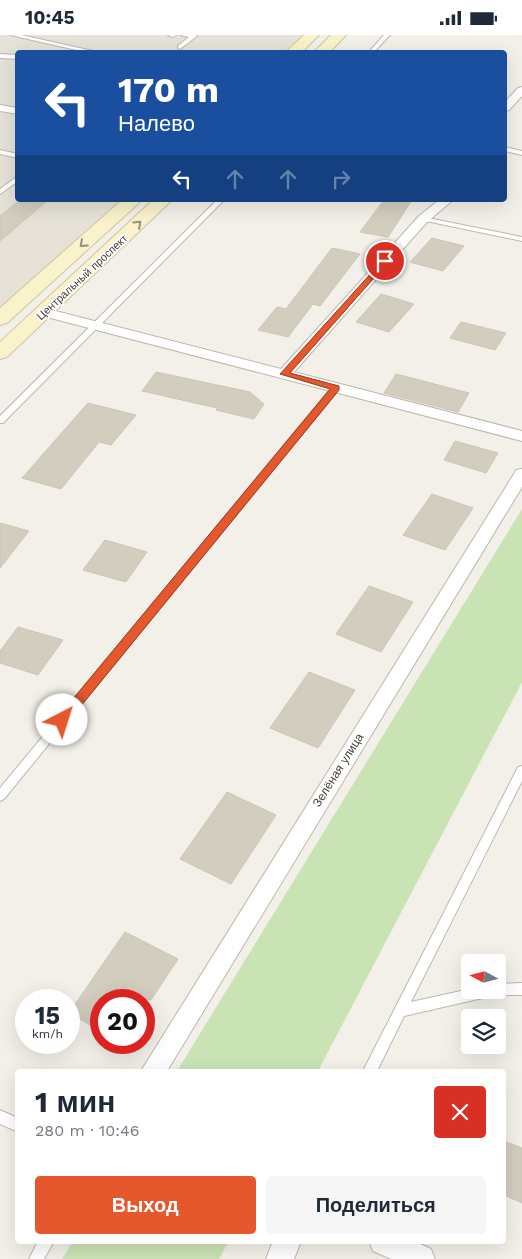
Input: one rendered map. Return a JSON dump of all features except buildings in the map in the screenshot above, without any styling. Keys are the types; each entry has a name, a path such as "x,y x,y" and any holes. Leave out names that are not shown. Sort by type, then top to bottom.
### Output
{"street":[{"path":"295,50 312,35"},
{"path":"323,50 339,35"},
{"path":"507,106 522,90"},
{"path":"0,108 15,110"},
{"name":"Центральный проспект","path":"0,319 131,202"},
{"name":"Центральный проспект","path":"0,353 161,202"},
{"path":"284,374 423,219 444,202"},
{"path":"44,313 522,436"},
{"name":"Зелёная улица","path":"154,1068 522,474"},
{"path":"280,1259 286,1244"},
{"path":"388,1244 421,1259"}],"lane":[{"path":"13,35 86,50"},
{"path":"180,47 194,36 183,35"},
{"path":"373,50 388,35"},
{"path":"0,56 15,57"},
{"path":"507,149 522,153"},
{"path":"0,152 15,155"},
{"path":"0,192 15,180"},
{"path":"0,421 219,202"},
{"path":"423,219 522,239"},
{"path":"0,796 336,388"},
{"path":"371,1069 522,770"},
{"path":"506,990 522,989"},
{"path":"400,1011 461,997"},
{"path":"0,1117 15,1124"},
{"path":"36,1259 45,1244"}],"shaded area":[{"path":"0,35 304,35 286,50 15,50 15,202 118,202 0,308"}],"green space":[{"path":"522,509 522,682 319,1069 178,1069"},
{"path":"71,1244 227,1244 219,1259 62,1259"}],"route":[{"path":"62,720 336,388 284,374 385,261"}]}
